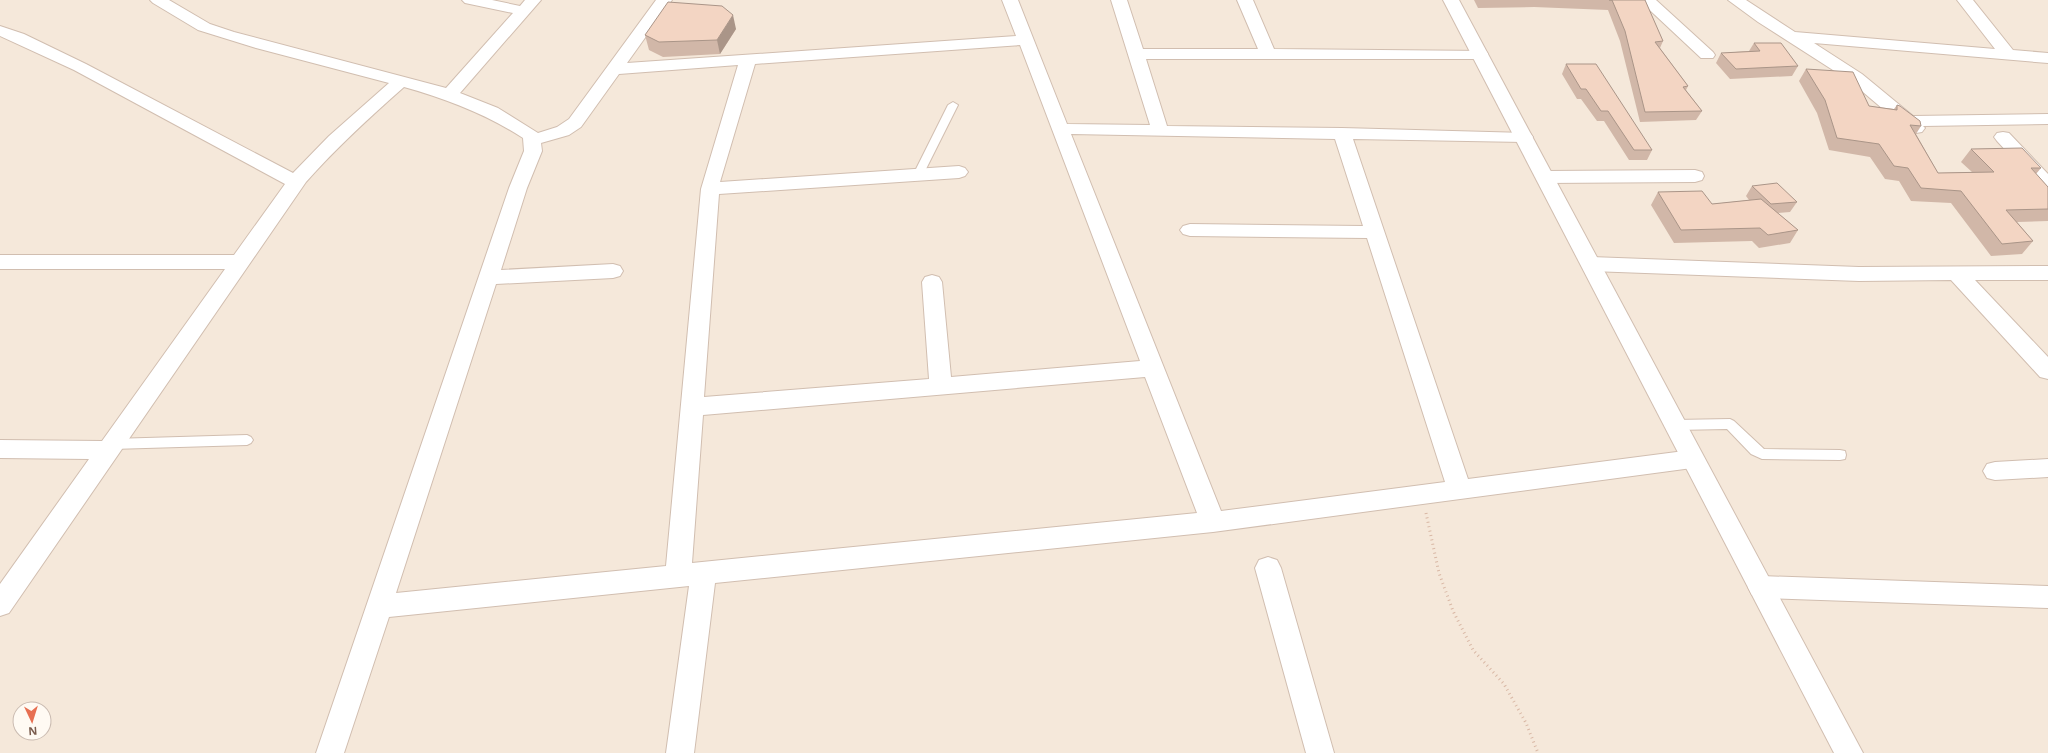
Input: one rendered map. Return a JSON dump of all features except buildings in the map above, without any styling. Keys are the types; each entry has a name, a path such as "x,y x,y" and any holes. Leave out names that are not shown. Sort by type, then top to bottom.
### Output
{"street":[{"path":"158,0 204,27 228,35 450,94 483,107 512,122 532,136 533,151 518,188 330,753"},
{"path":"470,0 528,6"},
{"path":"532,140 563,131 575,123 664,0"},
{"path":"1010,0 1213,522"},
{"path":"1119,0 1160,130"},
{"path":"1244,0 1268,54"},
{"path":"1451,0 1546,177 1692,459 1849,753"},
{"path":"1647,0 1707,55"},
{"path":"1736,0 1790,36 1847,71 1912,124 2048,119"},
{"path":"1965,0 2008,54"},
{"path":"450,94 528,6"},
{"path":"0,31 18,37 80,67 296,182"},
{"path":"1790,36 2048,58"},
{"path":"614,69 1026,40"},
{"path":"1136,54 1480,54"},
{"path":"678,575 710,189 748,60"},
{"path":"0,605 296,182 321,152 347,126 401,80"},
{"path":"1060,129 1524,137"},
{"path":"1342,133 1460,490"},
{"path":"2003,137 2048,185"},
{"path":"710,189 959,172"},
{"path":"1546,177 1695,176"},
{"path":"1190,230 1375,232"},
{"path":"0,262 240,262"},
{"path":"1591,264 1859,274 2048,273"},
{"path":"488,278 613,271"},
{"path":"1957,274 2048,371"},
{"path":"932,282 941,386"},
{"path":"691,407 1153,368"},
{"path":"0,449 110,447"},
{"path":"379,606 704,572 1213,522 1692,459"},
{"path":"1995,471 2048,468"},
{"path":"1268,568 1320,753"},
{"path":"680,753 704,572"},
{"path":"1761,587 2048,597"}],"lane":[{"path":"918,175 953,105"},
{"path":"1675,425 1730,424 1755,450 1762,454 1840,455"},
{"path":"110,447 247,440"}],"path":[{"path":"1423,494 1439,573 1453,611 1472,650 1504,684 1526,723 1538,753"}],"shaded area":[{"path":"0,0 2048,0 2048,753 0,753"}]}
